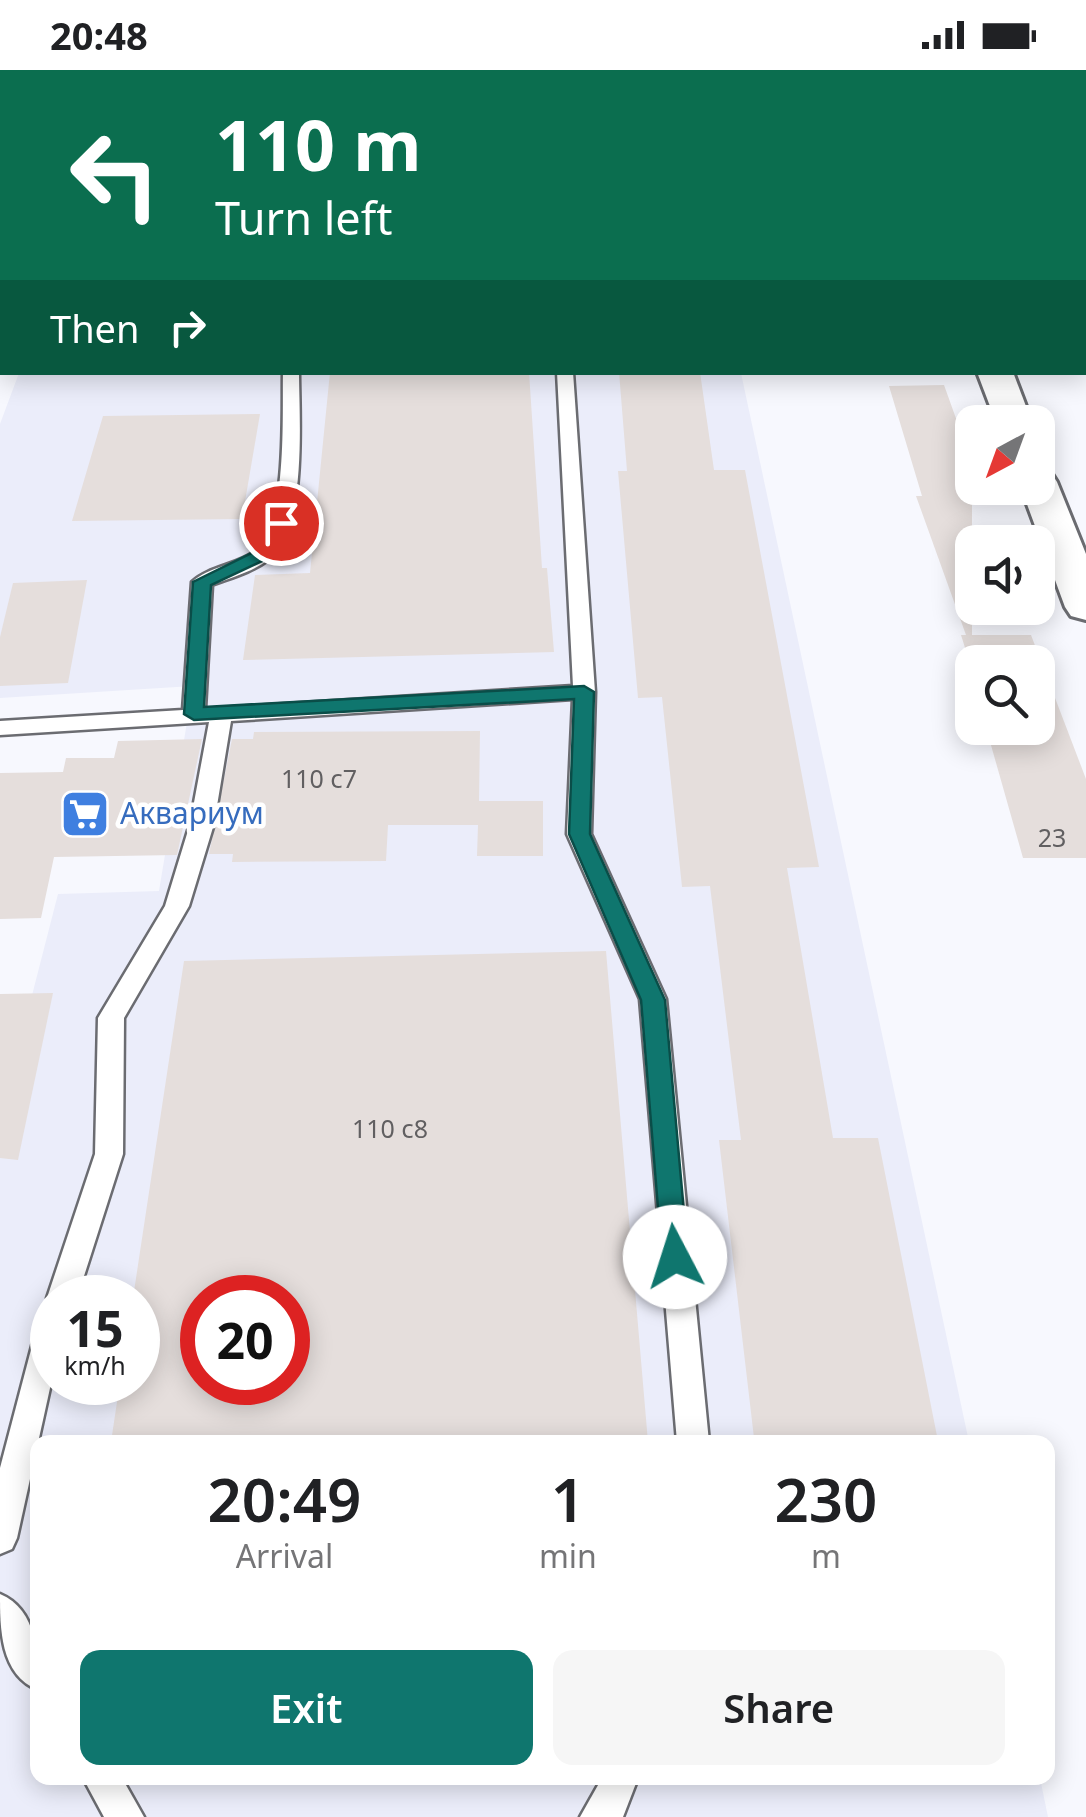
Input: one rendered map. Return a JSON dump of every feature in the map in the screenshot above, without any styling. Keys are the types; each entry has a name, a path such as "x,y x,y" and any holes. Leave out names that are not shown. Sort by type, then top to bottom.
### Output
{"street":[{"path":"996,375 1008,405"},
{"path":"1047,505 1086,607"}],"lane":[{"path":"194,714 202,582 267,552 281,523 288,470 291,375"},
{"path":"565,375 584,692 580,834 653,1000 692,1435"},
{"path":"0,728 584,692"},
{"path":"69,1275 108,1154 111,1018 177,906 202,824 222,712"},
{"path":"0,1538 31,1405"},
{"path":"0,1611 30,1660"},
{"path":"105,1785 125,1817"},
{"path":"598,1817 614,1800 618,1785"}],"shaded area":[{"path":"18,375 741,375 968,1435 30,1435 30,1785 1041,1785 1048,1817 0,1817 0,1120 58,894 159,891 193,686 0,698 0,424"}],"building":[{"path":"330,375 529,375 542,568 547,568 554,652 243,660 255,575 310,573"},
{"path":"619,375 700,375 714,470 745,470 819,867 787,868 833,1138 878,1138 937,1435 754,1435 719,1140 741,1140 710,886 682,887 662,697 638,698 618,471 627,471"},
{"path":"944,385 955,416 955,505 972,505 972,525 955,525 955,604 916,496 922,496 889,386"},
{"path":"260,414 242,519 72,521 103,416"},
{"path":"87,580 68,683 0,686 0,637 13,583"},
{"path":"962,625 972,625 972,635 1031,635 1035,645 964,645 961,635 966,635"},
{"path":"1055,698 1086,779 1086,858 1023,858 991,745 1055,745"},
{"path":"480,731 479,801 543,801 543,856 477,856 478,825 388,825 386,861 232,862 233,854 209,854 232,739 253,739 254,732"},
{"name":"Аквариум","path":"202,739 177,855 54,857 41,918 0,919 0,773 63,772 66,758 114,758 118,741"},
{"path":"606,951 647,1435 112,1435 117,1405 160,1405 160,1275 136,1275 184,961"},
{"path":"53,993 18,1160 0,1158 0,994"}],"place":[{"name":"Аквариум","path":"85,814"}],"route":[{"path":"281,523 267,552 202,582 194,714 584,692 580,834 653,1000 675,1257"}]}
